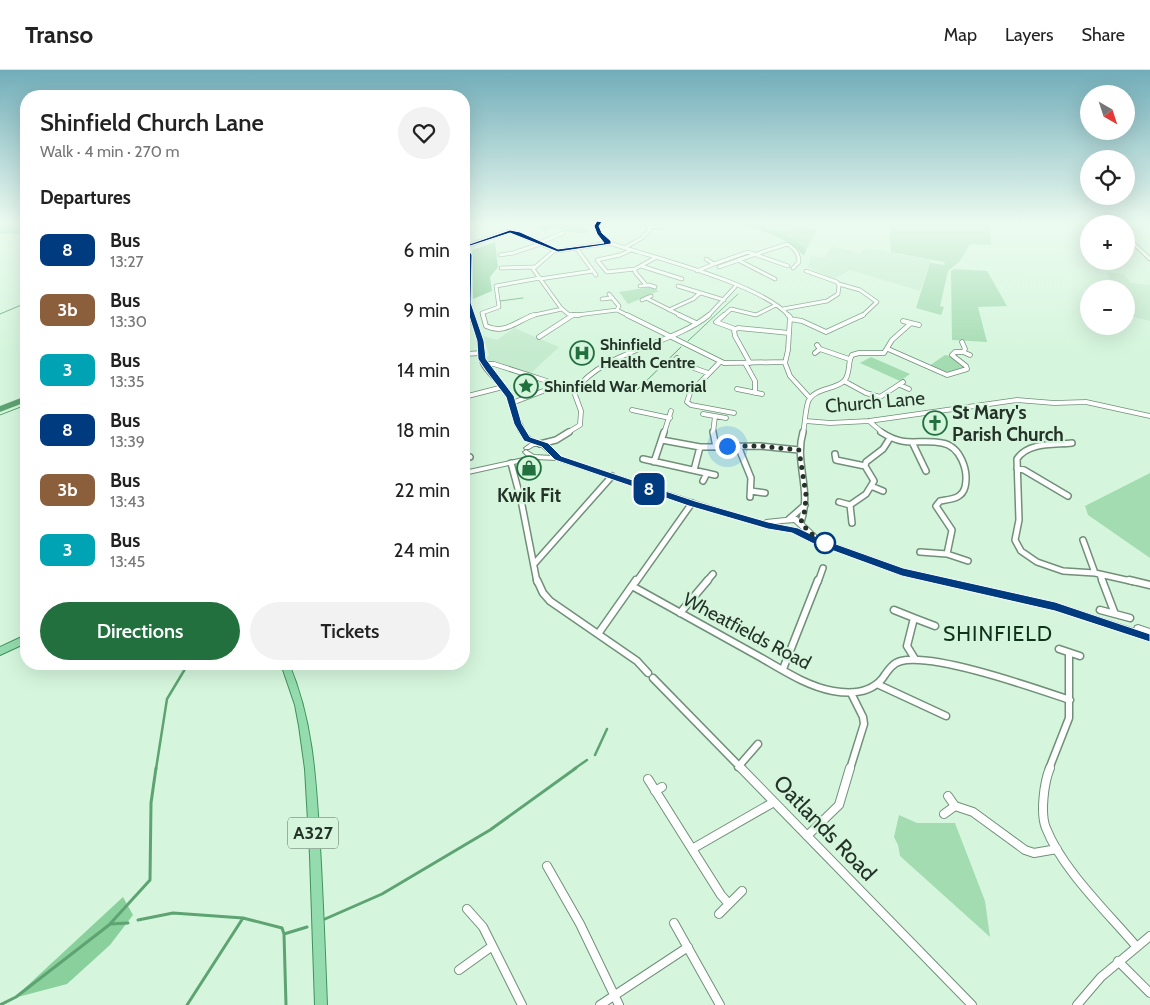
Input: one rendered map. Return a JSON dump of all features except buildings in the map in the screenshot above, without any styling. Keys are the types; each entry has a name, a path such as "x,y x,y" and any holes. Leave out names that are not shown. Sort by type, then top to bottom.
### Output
{"main road":[{"path":"470,311 478,333 484,364 503,387 512,403 518,424 527,439 527,450"},
{"path":"527,439 547,446 558,458"},
{"path":"511,463 539,443"},
{"path":"527,450 538,457"},
{"path":"538,457 549,450"},
{"path":"470,472 538,457 558,458 692,503 792,530 902,572 1037,602 1150,637"},
{"path":"788,519 785,525 792,530 800,529 802,524"},
{"path":"758,522 795,519 822,542"},
{"path":"1096,619 1150,632"},
{"path":"0,651 20,642"},
{"name":"A327","path":"287,670 294,688 308,753 321,1005"}],"street":[{"path":"497,271 501,266 534,267 534,271 562,309 573,315"},
{"path":"589,266 596,275"},
{"path":"603,266 610,277"},
{"path":"607,272 635,269 641,266 682,279"},
{"path":"680,266 750,290 784,309 790,319 788,350 785,362 790,376 810,398"},
{"path":"697,271 710,266"},
{"path":"719,267 723,266"},
{"path":"749,266 774,279"},
{"path":"635,269 635,272 646,285"},
{"path":"562,309 533,315 506,329 496,331 486,326 482,314 497,308 499,305 496,286 593,271"},
{"path":"790,319 802,321 826,332 854,321 876,302 872,297 849,286 838,284 833,280 806,271"},
{"path":"673,288 683,283"},
{"path":"784,309 831,299 838,294 838,284"},
{"path":"640,286 655,287"},
{"path":"678,286 724,300"},
{"path":"539,443 556,440 580,425 581,411 574,392 577,384 597,369 696,323 724,300 735,289 735,286"},
{"path":"669,310 700,294"},
{"path":"602,299 610,296 619,306 618,310"},
{"path":"642,300 652,296"},
{"path":"646,298 696,323"},
{"path":"776,305 766,308 756,315 731,309 716,322 735,329 789,333"},
{"path":"539,337 573,315 618,310 720,362 785,362"},
{"path":"903,321 919,326"},
{"path":"806,421 807,405 810,398 844,381 848,374 849,359 855,354 884,353 892,340 910,324"},
{"path":"552,329 559,332"},
{"path":"735,329 733,331 734,336 758,388 755,393"},
{"path":"962,342 965,349 963,352"},
{"path":"815,353 818,347 849,359"},
{"path":"888,349 947,375 967,369 966,366 952,355 953,353 963,352 970,355"},
{"path":"470,354 483,353"},
{"path":"674,361 708,373"},
{"path":"720,362 690,394 686,402 691,406 720,408 734,413"},
{"path":"484,364 494,364 550,382 551,388 512,403"},
{"path":"844,381 859,387 870,395 880,397 902,384 909,389"},
{"path":"470,396 503,387"},
{"path":"737,389 762,394"},
{"name":"Church Lane","path":"802,524 806,505 806,490 799,450 806,421 830,423 869,421 1017,400 1054,403 1086,402 1150,416"},
{"path":"632,410 670,418"},
{"path":"654,462 671,411"},
{"path":"703,414 726,418"},
{"path":"715,416 713,433 716,446"},
{"path":"869,421 890,438 913,444 936,442 947,444 960,453 966,468 962,494 957,498 940,501 936,506 936,510 951,528 952,535 948,543 947,554"},
{"path":"865,466 866,462 883,449 890,438"},
{"path":"549,450 556,440"},
{"path":"662,440 700,447 772,446 799,450"},
{"path":"1072,443 1021,451 1016,459 1019,520 1015,540 1020,551 1028,557 1050,567 1072,572 1098,574 1150,585"},
{"path":"913,444 926,471"},
{"path":"738,446 750,478 751,494 765,493"},
{"path":"694,470 700,447"},
{"path":"835,454 836,460"},
{"path":"643,460 715,474"},
{"path":"830,463 836,460 865,466 873,477 871,486 866,494 850,505 839,502"},
{"name":"Oatlands Road","path":"511,463 534,564 534,574 541,592 637,662 651,675 738,767 972,1005"},
{"path":"1017,468 1024,470 1068,496"},
{"path":"703,482 707,473"},
{"path":"534,564 612,476"},
{"path":"871,486 883,491"},
{"path":"598,634 692,503"},
{"path":"788,519 806,505"},
{"path":"850,505 852,523"},
{"path":"1083,540 1115,614"},
{"path":"920,552 947,554 968,561"},
{"path":"783,670 824,568"},
{"path":"680,612 713,574"},
{"name":"Wheatfields Road","path":"632,586 783,670 832,691 851,693"},
{"path":"894,610 935,626"},
{"path":"1100,610 1130,618"},
{"path":"914,618 907,646 915,659"},
{"path":"1059,649 1080,656"},
{"path":"1069,653 1069,718 1048,772 1043,805 1045,827 1057,849 1080,882 1136,946"},
{"path":"806,836 838,805 846,785 864,724 863,717 851,693 865,690 877,684 892,666 902,661 915,659 970,671 1070,700"},
{"path":"877,684 946,716"},
{"path":"738,767 758,744"},
{"path":"648,779 658,789 692,849 721,895 729,904"},
{"path":"948,796 955,806 973,812 1026,850 1034,853 1057,849"},
{"path":"692,849 774,802"},
{"path":"944,814 955,806"},
{"path":"547,866 576,916 619,1005"},
{"path":"719,914 742,891"},
{"path":"467,909 483,927 491,948 522,1005"},
{"path":"674,923 720,1005"},
{"path":"1077,1005 1101,977 1150,936"},
{"path":"600,1005 688,947"},
{"path":"459,970 491,948"},
{"path":"1118,961 1150,994"}],"shaded area":[{"path":"929,266 920,291 850,270 834,279 807,267"},
{"path":"929,266 954,266 948,271 940,306 944,307 941,315 916,308"},
{"path":"954,269 987,271 1007,306 978,307 987,342 952,340 951,271"},
{"path":"1106,272 1124,274 1129,280 1110,280"},
{"path":"1135,283 1150,285 1150,321 1135,317"},
{"path":"651,287 659,291 628,304 619,292"},
{"path":"514,328 559,347 530,374 487,361 485,359 489,355 483,336 497,340"},
{"path":"945,355 950,356 964,368 949,373 929,366"},
{"path":"871,357 910,374 900,381 860,363"},
{"path":"1150,473 1150,558 1088,515 1085,506"},
{"path":"899,815 917,823 955,823 985,901 990,937 900,856 894,837"}],"green space":[{"path":"472,266 498,266 490,277 492,291 473,299"},
{"path":"123,897 133,915 110,945 67,984 14,998"}],"waterway":[{"path":"688,341 738,294"},
{"path":"500,301 523,298"},
{"path":"0,314 20,306"},
{"path":"636,391 681,347"},
{"path":"0,409 20,401"},
{"path":"0,415 20,407"},
{"path":"156,769 167,699 184,670"},
{"path":"595,755 607,729"},
{"path":"574,769 587,760"},
{"path":"0,1005 16,997 109,925 150,880 151,803 156,768"},
{"path":"325,919 382,894 490,830 576,768"},
{"path":"138,920 173,913 243,918"},
{"path":"187,1005 243,918"},
{"path":"243,918 282,928 284,934"},
{"path":"111,924 128,923"},
{"path":"284,934 307,927"},
{"path":"284,934 286,1005"}],"bus line":[{"name":"8","path":"470,311 481,341 484,364 510,396 518,424 527,439 545,445 558,458 692,503 768,526 794,530 815,540 902,572 930,580 1055,606 1150,637"}],"place":[{"name":"Shinfield Health Centre","path":"582,353"},
{"name":"Shinfield War Memorial","path":"526,386"},
{"name":"St Mary's Parish Church","path":"935,423"},
{"name":"Kwik Fit","path":"529,468"}],"district":[{"name":"SHINFIELD","path":"998,633"}],"route":[{"path":"727,446 760,446 799,450 806,495 805,510 801,522 809,532 825,543"}]}
